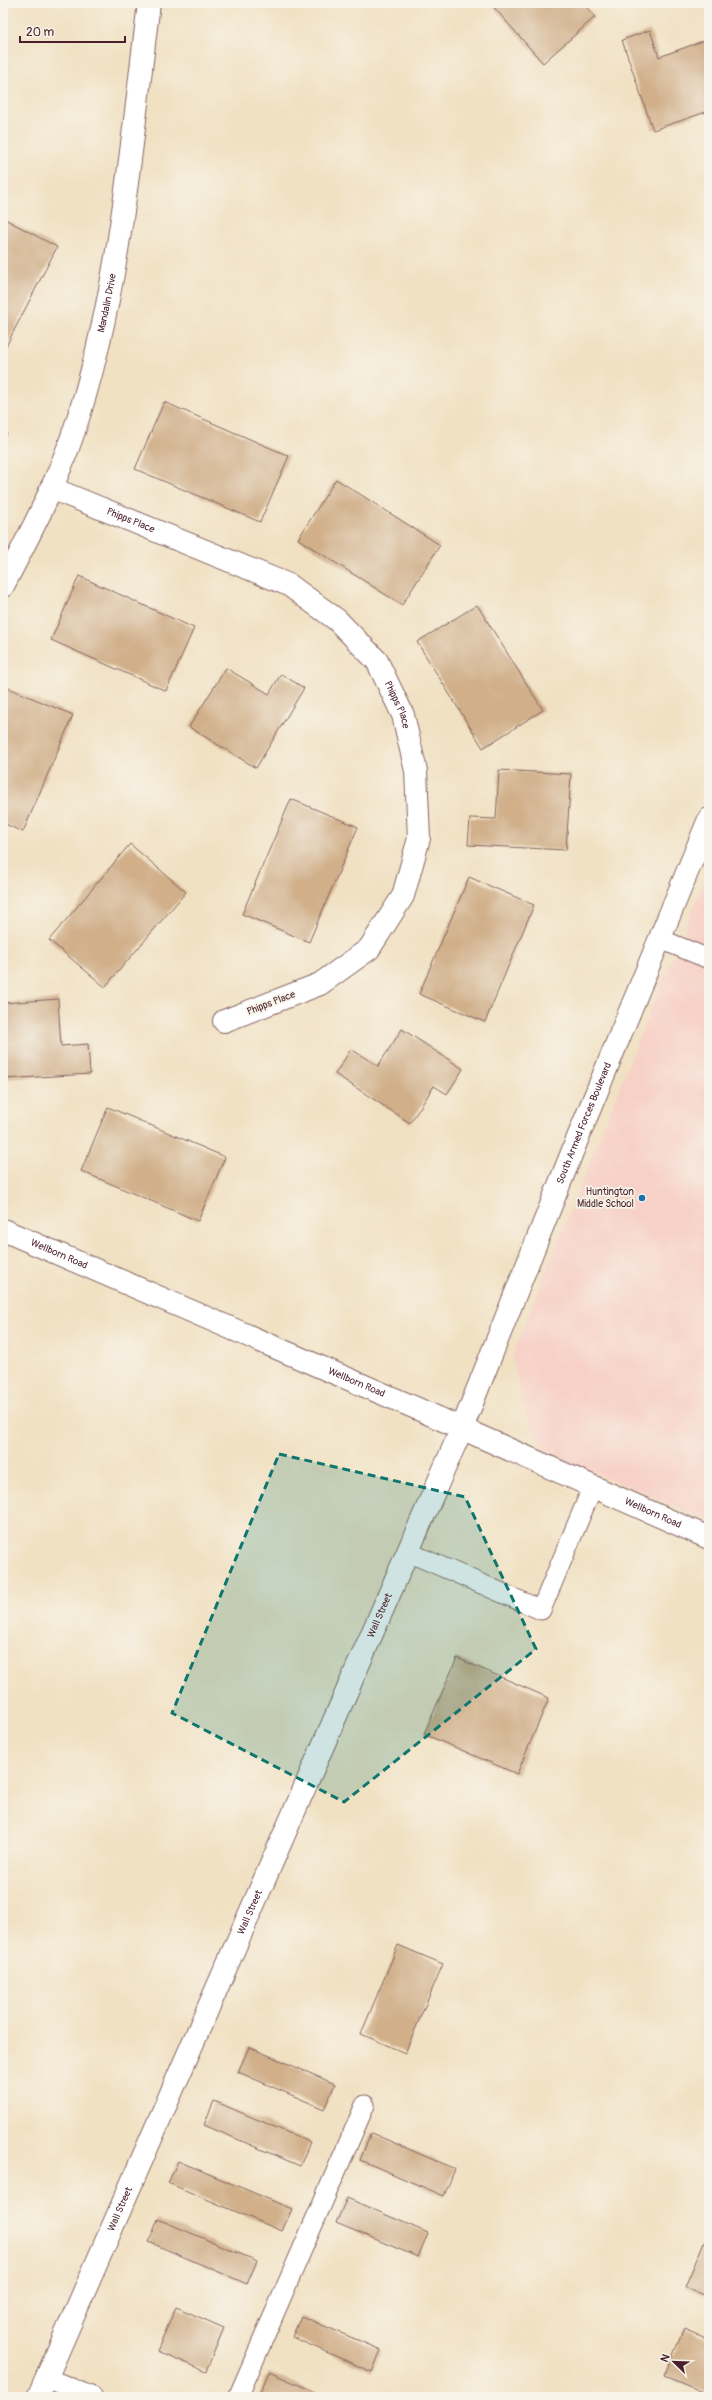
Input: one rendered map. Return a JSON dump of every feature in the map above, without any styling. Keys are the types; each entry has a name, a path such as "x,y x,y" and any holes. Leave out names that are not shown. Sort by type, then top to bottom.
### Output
{"street":[{"name":"Mandalin Drive","path":"3,586 51,488 73,432 92,371 119,238 149,3"},
{"name":"Phipps Place","path":"51,488 288,585 337,620 377,662 403,714 416,772 419,838 403,896 369,949 320,984 224,1020"},
{"name":"South Armed Forces Boulevard","path":"462,1428 578,1138 709,819"},
{"name":"Wellborn Road","path":"3,1230 462,1428 709,1538"},
{"name":"Wall Street","path":"42,2387 462,1428"}],"lane":[{"path":"660,939 709,959"},
{"path":"408,1552 541,1610 593,1486"},
{"path":"238,2397 365,2105"},
{"path":"42,2387 93,2397"}],"highlighted area":[{"path":"279,1454 465,1497 536,1649 344,1802 172,1713"}],"shaded area":[{"name":"Huntington Middle School","path":"709,870 709,1521 545,1452 525,1412 512,1357 639,1038"}],"building":[{"path":"490,3 583,3 595,17 543,63"},
{"path":"650,30 659,57 703,41 709,57 709,111 653,130 622,40"},
{"path":"3,218 57,247 3,352"},
{"path":"164,402 289,456 260,522 135,469"},
{"path":"3,430 7,434 3,439"},
{"path":"336,479 440,545 402,605 298,539"},
{"path":"79,576 194,628 166,691 51,640"},
{"path":"477,605 543,710 483,748 417,642"},
{"path":"226,668 269,694 281,674 304,688 256,768 189,727"},
{"path":"8,688 73,715 23,832 3,823 3,701"},
{"path":"499,770 571,774 566,850 468,845 470,818 496,819"},
{"path":"291,799 358,827 309,942 242,914"},
{"path":"130,844 186,892 105,987 49,940"},
{"path":"469,877 534,905 485,1022 419,994"},
{"path":"58,999 61,1046 88,1044 90,1074 3,1079 3,1003"},
{"path":"402,1029 463,1069 447,1094 434,1086 410,1123 335,1074 351,1049 378,1066"},
{"path":"108,1107 225,1157 198,1221 81,1171"},
{"path":"457,1658 549,1698 517,1774 424,1734"},
{"path":"398,1945 443,1964 405,2053 361,2034"},
{"path":"249,2047 335,2084 324,2109 238,2072"},
{"path":"214,2101 310,2142 300,2166 204,2125"},
{"path":"371,2133 455,2169 444,2196 360,2160"},
{"path":"178,2161 292,2209 282,2231 168,2183"},
{"path":"347,2198 428,2233 418,2257 336,2223"},
{"path":"158,2219 257,2261 247,2284 149,2242"},
{"path":"704,2242 709,2244 709,2297 685,2287"},
{"path":"176,2307 224,2328 206,2371 157,2351"},
{"path":"301,2316 381,2350 372,2372 292,2337"},
{"path":"684,2329 709,2340 708,2394 664,2376"},
{"path":"269,2372 327,2397 258,2397"}],"place":[{"name":"Huntington Middle School","path":"642,1198"}]}
